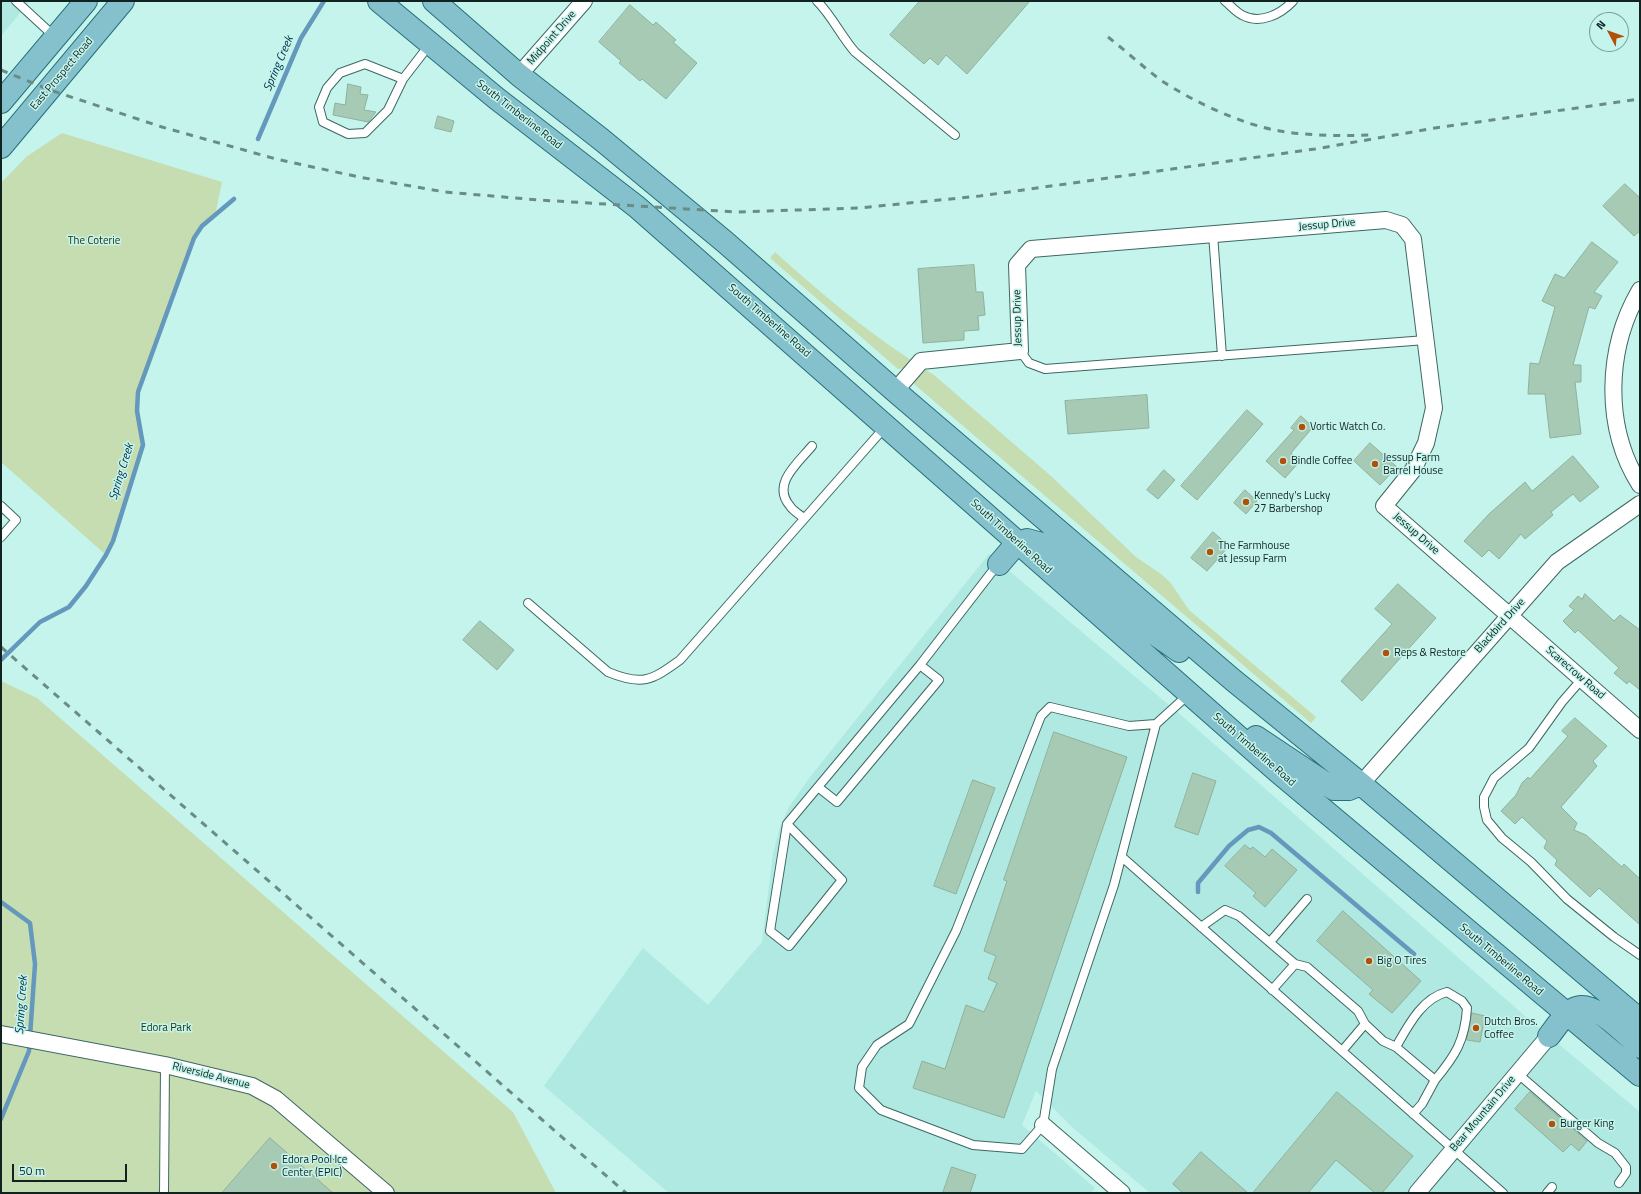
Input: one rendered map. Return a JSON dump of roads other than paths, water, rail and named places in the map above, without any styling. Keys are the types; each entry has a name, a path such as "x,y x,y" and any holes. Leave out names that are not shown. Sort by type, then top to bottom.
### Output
{"main road":[{"path":"1,102 86,1"},
{"name":"East Prospect Road","path":"1,147 123,1"},
{"name":"South Timberline Road","path":"379,1 496,98 637,207 1276,770 1640,1075"},
{"path":"434,1 519,75 602,140 725,242 895,391 1233,680 1361,784 1640,1020"},
{"path":"999,564 1017,543 1027,540 1042,544 1086,577 1155,634 1208,669 1233,680"},
{"path":"1183,687 1334,789 1349,789 1361,784"},
{"path":"1549,1036 1567,1015 1579,1006 1587,1006 1600,1013 1640,1047"}],"street":[{"name":"Midpoint Drive","path":"519,75 584,1"},
{"name":"Jessup Drive","path":"895,391 921,362 1020,351 1017,265 1031,249 1386,220 1402,225 1413,239 1434,408 1426,443 1414,470 1384,506 1509,616"},
{"path":"1640,290 1628,312 1619,338 1615,367 1614,391 1615,416 1630,468 1640,485"},
{"name":"Blackbird Drive","path":"1361,784 1557,562 1640,504"},
{"name":"Scarecrow Road","path":"1509,616 1640,730"},
{"name":"Riverside Avenue","path":"1,1034 165,1065 252,1086 276,1099 386,1193"},
{"name":"Bear Mountain Drive","path":"1417,1193 1549,1036"},
{"path":"1043,1125 1122,1193"}],"lane":[{"path":"16,1 56,37"},
{"path":"817,1 826,10 846,42 855,52 955,135"},
{"path":"1225,1 1243,16 1261,20 1284,11 1293,1"},
{"path":"403,78 364,64 340,73 327,88 319,107 323,122 348,134 365,133 388,110 403,78 431,44"},
{"path":"1213,234 1222,356"},
{"path":"1020,351 1029,363 1045,369 1426,340"},
{"path":"528,603 608,672 623,678 638,681 653,678 680,660 886,425"},
{"path":"804,518 789,506 784,496 782,486 785,478 812,446"},
{"path":"1,506 16,520 1,537"},
{"path":"787,824 842,880 789,946 770,931 787,824 920,665 999,564"},
{"path":"818,787 837,802 940,680 920,665"},
{"path":"1582,679 1562,702 1529,748 1494,778 1484,796 1484,807 1487,820 1502,838 1531,862 1567,899 1614,937 1640,955"},
{"path":"1156,724 1114,885 1052,1069 1043,1125 1022,1149 973,1146 881,1110 859,1088 862,1067 877,1045 909,1024 953,937 1041,716 1050,707 1129,726 1156,724 1179,705 1183,687"},
{"path":"1122,857 1503,1193"},
{"path":"1270,942 1306,899"},
{"path":"1201,927 1225,910 1239,916 1295,964 1308,967 1358,1011 1365,1024 1383,1041 1396,1047 1435,1080"},
{"path":"1272,990 1295,964"},
{"path":"1396,1047 1408,1025 1427,1002 1438,994 1447,992 1462,1001 1467,1008 1461,1044 1450,1062 1435,1080 1422,1104 1413,1114"},
{"path":"1342,1051 1365,1024"},
{"path":"164,1193 165,1065"},
{"path":"1517,1073 1598,1143 1615,1153 1623,1162 1626,1173 1619,1184"}],"waterway":[{"name":"Spring Creek","path":"258,139 301,38 324,1"},
{"name":"Spring Creek","path":"1,660 40,622 69,607 86,586 106,555 113,541 143,445 137,411 138,392 194,238 202,226 234,199"},
{"path":"1198,892 1198,883 1229,846 1248,830 1259,827 1271,833 1414,954"},
{"name":"Spring Creek","path":"1,902 30,923 35,964 29,1051 1,1119"}],"railway":[{"path":"1108,37 1162,81 1175,89 1219,112 1250,124 1291,133 1348,136 1371,135"},
{"path":"1,70 50,90 162,127 276,159 359,177 445,192 539,200 737,212 859,208 980,196 1315,149 1435,128 1640,99"},
{"path":"1,647 626,1193"}],"place":[{"name":"Vortic Watch Co.","path":"1302,427"},
{"name":"Bindle Coffee","path":"1283,461"},
{"name":"Jessup Farm Barrel House","path":"1375,464"},
{"name":"Kennedy's Lucky 27 Barbershop","path":"1246,502"},
{"name":"The Farmhouse at Jessup Farm","path":"1210,552"},
{"name":"Reps & Restore","path":"1386,653"},
{"name":"Big O Tires","path":"1369,961"},
{"name":"Dutch Bros. Coffee","path":"1476,1028"},
{"name":"Burger King","path":"1552,1124"},
{"name":"Edora Pool Ice Center (EPIC)","path":"274,1166"}],"park label":[{"name":"The Coterie","path":"94,241"},
{"name":"Edora Park","path":"166,1028"}]}
